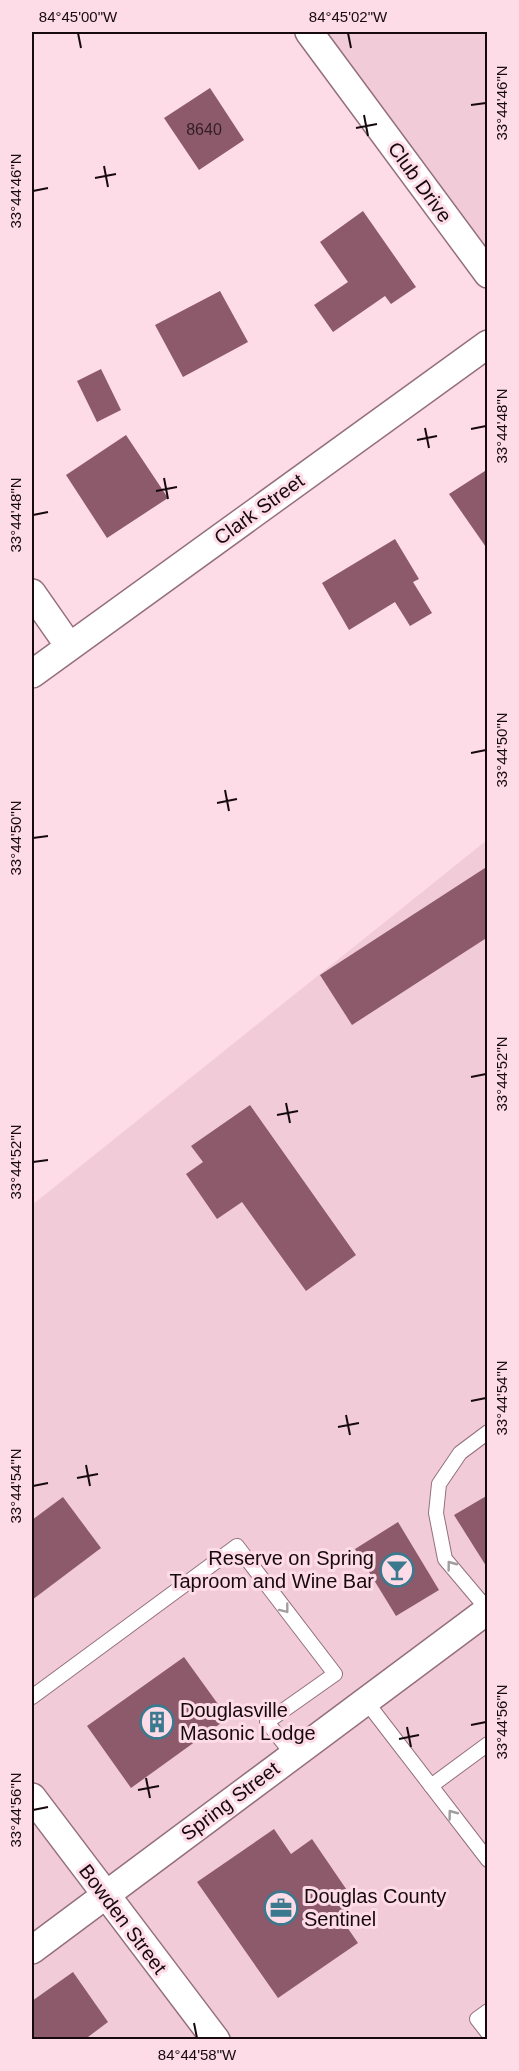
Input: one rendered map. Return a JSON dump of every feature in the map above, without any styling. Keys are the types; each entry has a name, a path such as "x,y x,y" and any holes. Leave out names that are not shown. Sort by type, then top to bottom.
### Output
{"street":[{"name":"Club Drive","path":"309,32 488,274"},
{"name":"Clark Street","path":"32,674 488,344"},
{"path":"32,593 69,646"},
{"name":"Spring Street","path":"32,1950 488,1610"},
{"name":"Bowden Street","path":"32,1797 216,2040"}],"lane":[{"path":"488,1432 460,1453 439,1484 436,1513 445,1559 488,1610"},
{"path":"32,1697 237,1546 335,1674 267,1722 292,1755"},
{"path":"365,1700 488,1860"},
{"path":"430,1785 488,1744"},
{"path":"488,2011 477,2019 488,2033"}],"shaded area":[{"path":"309,32 487,32 487,274"},
{"path":"487,840 487,2039 32,2039 32,1205"}],"building":[{"path":"210,88 244,140 199,170 164,118"},
{"path":"363,211 416,287 391,304 385,296 333,332 314,305 348,282 320,242"},
{"path":"220,291 248,342 183,377 155,325"},
{"path":"101,369 121,410 97,422 77,381"},
{"path":"126,435 168,498 107,538 66,475"},
{"path":"488,469 488,550 449,494"},
{"path":"395,539 419,579 413,582 432,613 410,626 395,602 349,630 322,583"},
{"path":"488,866 488,937 352,1025 320,975"},
{"path":"250,1105 356,1255 306,1291 242,1202 217,1219 186,1174 203,1162 191,1146"},
{"path":"488,1495 488,1569 454,1515"},
{"path":"63,1497 101,1548 32,1600 32,1520"},
{"name":"Reserve on Spring Taproom and Wine Bar","path":"398,1522 439,1590 396,1616 355,1549"},
{"name":"Douglasville Masonic Lodge","path":"184,1657 228,1718 131,1788 87,1726"},
{"name":"Douglas County Sentinel","path":"274,1829 291,1854 312,1839 355,1902 338,1914 358,1943 278,1998 197,1882"},
{"path":"73,1972 108,2022 84,2040 32,2040 32,2001"}],"place":[{"name":"Reserve on Spring Taproom and Wine Bar","path":"397,1570"},
{"name":"Douglasville Masonic Lodge","path":"157,1722"},
{"name":"Douglas County Sentinel","path":"281,1908"}]}
